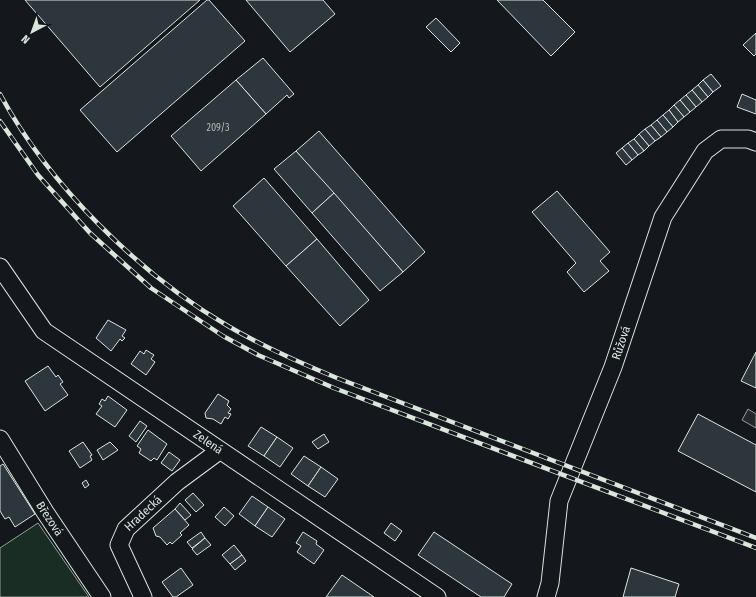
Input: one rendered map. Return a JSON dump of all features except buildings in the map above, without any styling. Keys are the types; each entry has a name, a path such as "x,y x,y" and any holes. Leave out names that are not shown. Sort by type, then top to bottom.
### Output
{"street":[{"name":"Růžová","path":"546,597 550,583 559,501 614,367 663,217 705,151 721,139 748,139 756,142"},
{"name":"Zelená","path":"0,267 44,331 219,451 437,597"},
{"name":"Březová","path":"0,439 45,512 102,597"},
{"name":"Hradecká","path":"143,597 119,545 126,528 177,482 219,451"}],"green space":[{"path":"38,523 89,597 0,597 0,548"}],"shaded area":[{"path":"748,409 756,414 756,428 742,420"}],"railway":[{"path":"0,94 20,128 44,161 70,194 99,225 162,281 195,305 228,326 281,354 337,378 756,538"},
{"path":"0,121 38,175 90,233 151,288 223,336 258,355 334,388 756,548"}]}
